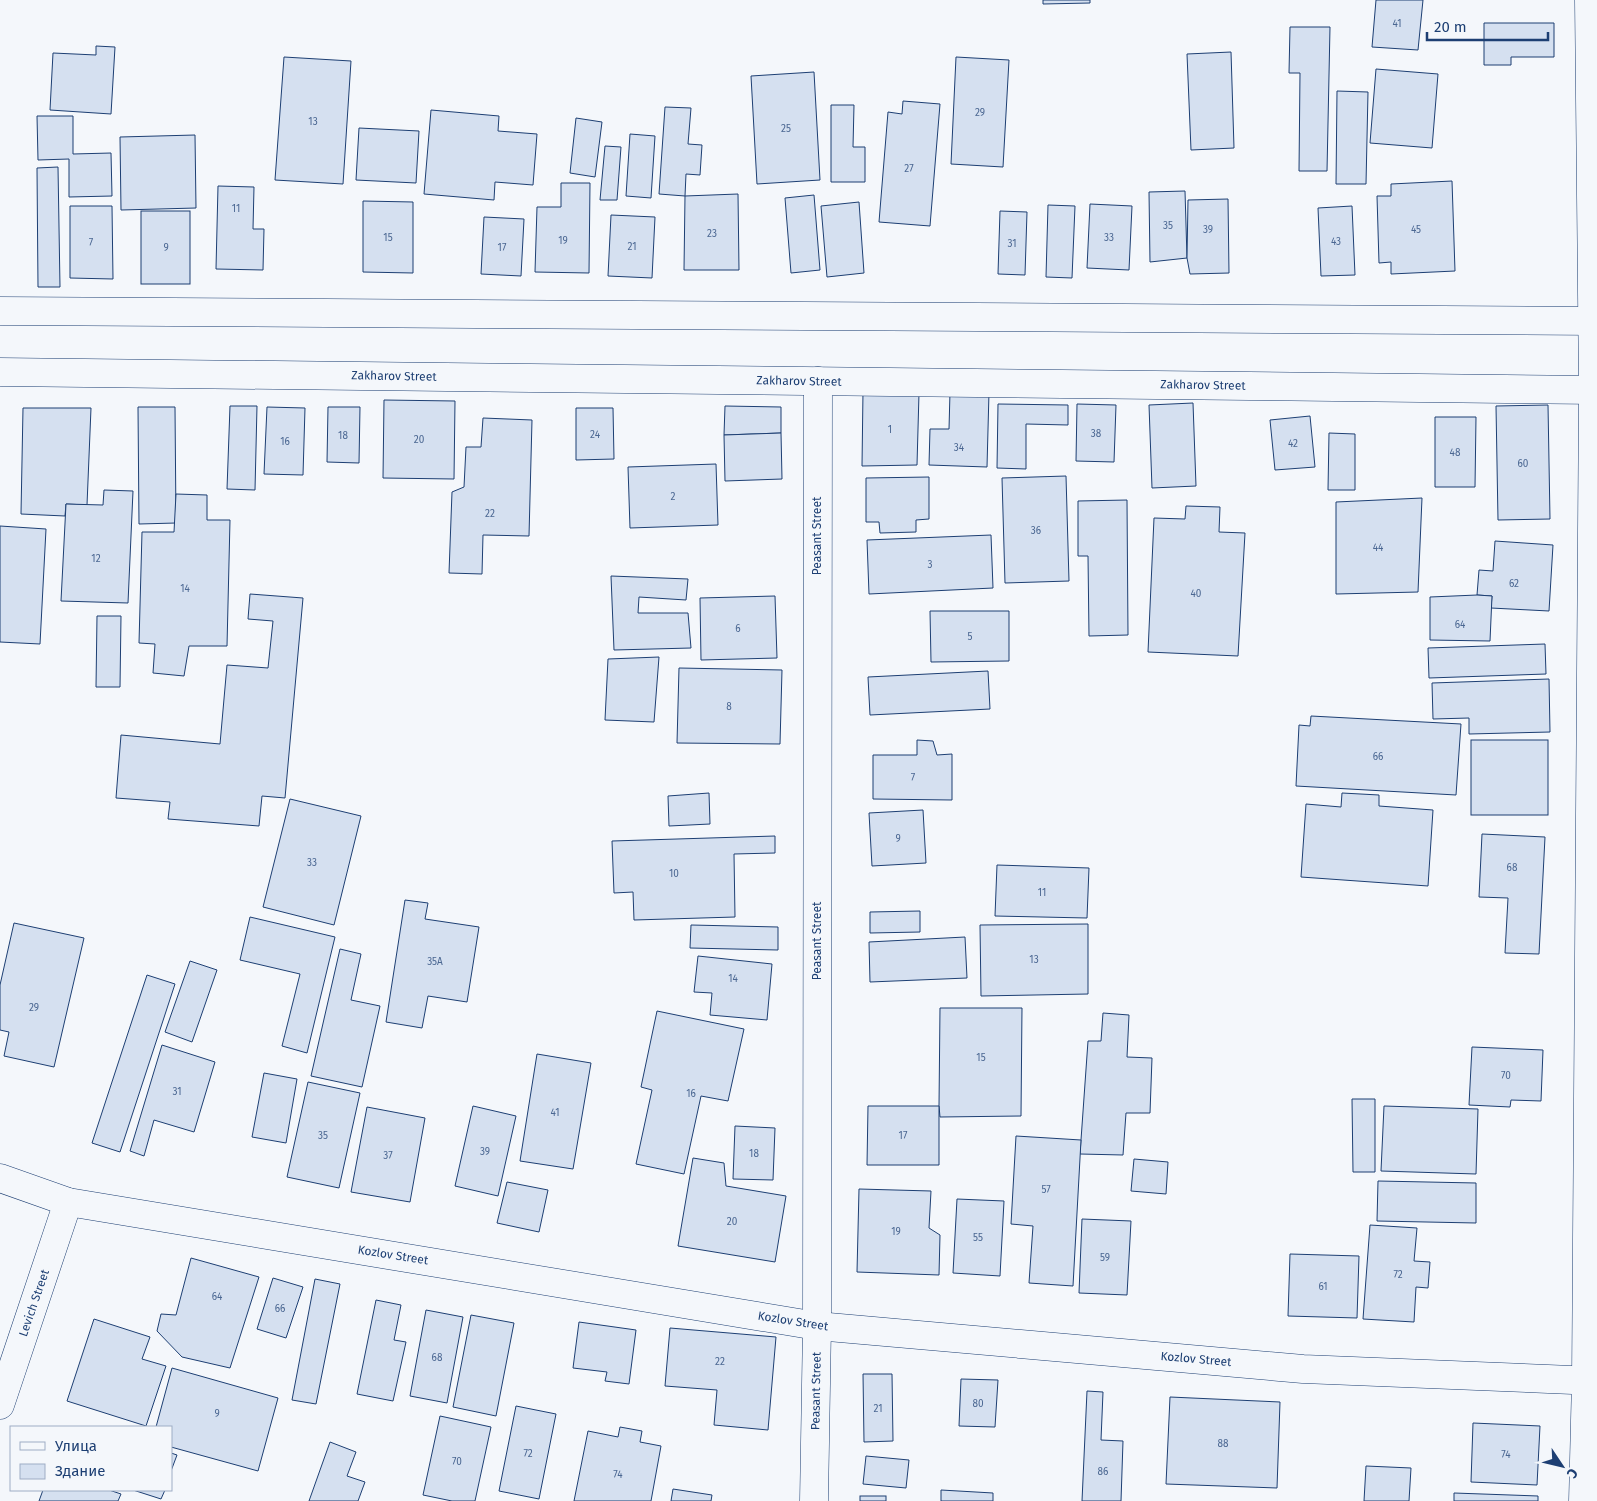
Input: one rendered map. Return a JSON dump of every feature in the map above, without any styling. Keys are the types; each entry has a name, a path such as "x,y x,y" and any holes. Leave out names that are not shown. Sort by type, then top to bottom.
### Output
{"street":[{"path":"1583,1501 1591,1381 1595,390 1589,0"},
{"path":"0,310 1595,321"},
{"name":"Zakharov Street","path":"0,372 1595,390"},
{"name":"Peasant Street","path":"814,1501 817,1326 818,381"},
{"name":"Kozlov Street","path":"0,1178 68,1202 817,1326 1303,1369 1591,1381"},
{"name":"Levich Street","path":"0,1405 68,1202"}],"building":[{"path":"1043,0 1090,0 1090,3 1043,4"},
{"path":"1376,0 1423,0 1418,50 1372,47"},
{"path":"1484,23 1554,23 1554,57 1511,57 1511,65 1484,65"},
{"path":"1290,27 1330,27 1327,171 1299,171 1300,73 1289,73"},
{"path":"96,46 115,47 111,114 50,110 53,53 96,55"},
{"path":"1231,52 1234,148 1191,150 1187,54"},
{"path":"284,57 351,61 343,184 275,180"},
{"path":"956,57 1009,60 1003,167 951,164"},
{"path":"1376,69 1438,74 1432,148 1370,143"},
{"path":"814,72 820,180 757,184 751,76"},
{"path":"1337,91 1368,92 1366,184 1336,184"},
{"path":"903,101 940,104 930,226 879,222 888,112 902,114"},
{"path":"831,105 854,105 853,147 865,147 865,182 831,182"},
{"path":"665,107 691,108 688,144 702,145 700,175 686,174 685,196 659,194"},
{"path":"431,110 499,116 498,131 537,134 533,185 495,182 494,200 424,194"},
{"path":"37,116 73,116 73,154 111,153 112,196 69,197 69,159 38,160"},
{"path":"576,118 602,122 595,177 570,173"},
{"path":"359,128 419,131 416,183 356,180"},
{"path":"630,134 655,136 651,198 626,196"},
{"path":"195,135 196,208 121,210 120,137"},
{"path":"605,146 621,147 617,200 600,200"},
{"path":"58,167 60,287 38,287 37,168"},
{"path":"1452,181 1455,271 1391,274 1391,262 1379,263 1377,196 1391,196 1391,184"},
{"path":"561,183 590,183 589,273 535,272 537,207 561,207"},
{"path":"218,186 254,187 253,229 264,229 263,270 216,269"},
{"path":"1185,191 1187,258 1150,262 1149,192"},
{"path":"738,194 739,270 684,270 685,196"},
{"path":"814,195 820,270 791,273 785,198"},
{"path":"1228,199 1229,273 1190,274 1187,258 1188,200"},
{"path":"363,201 413,202 413,273 363,272"},
{"path":"859,202 864,273 827,277 821,206"},
{"path":"1090,204 1132,206 1129,270 1087,268"},
{"path":"1048,205 1075,206 1072,278 1046,277"},
{"path":"70,206 112,206 113,279 70,278"},
{"path":"1352,206 1355,275 1321,276 1318,208"},
{"path":"141,211 190,211 190,284 141,284"},
{"path":"1000,211 1027,212 1025,275 998,274"},
{"path":"611,215 655,217 652,278 608,276"},
{"path":"484,217 524,219 521,276 481,274"},
{"path":"863,391 919,393 917,465 862,466"},
{"path":"950,392 989,392 987,467 929,465 930,429 949,429"},
{"path":"384,400 455,401 454,479 383,478"},
{"path":"1193,403 1196,486 1152,488 1149,405"},
{"path":"998,404 1068,405 1068,425 1026,424 1026,469 997,468"},
{"path":"1077,404 1116,405 1114,462 1076,461"},
{"path":"1548,405 1550,519 1498,520 1496,406"},
{"path":"230,406 257,406 255,490 227,489"},
{"path":"725,406 781,407 781,433 724,435"},
{"path":"138,407 175,407 176,523 139,524"},
{"path":"267,407 305,408 303,475 264,474"},
{"path":"328,407 360,407 359,463 327,462"},
{"path":"23,408 91,408 87,505 66,504 65,516 21,514"},
{"path":"576,408 613,408 614,459 576,460"},
{"path":"1310,416 1315,467 1275,470 1270,420"},
{"path":"1435,417 1476,417 1475,487 1435,487"},
{"path":"483,418 532,420 529,536 483,535 482,574 449,573 452,492 464,487 466,447 481,447"},
{"path":"781,433 782,479 725,481 724,435"},
{"path":"1329,433 1355,434 1355,490 1328,490"},
{"path":"716,464 718,525 630,528 628,467"},
{"path":"1066,476 1069,581 1005,583 1002,478"},
{"path":"929,477 929,519 916,520 916,532 880,533 879,522 866,522 866,478"},
{"path":"104,490 133,491 128,603 61,601 66,504 103,505"},
{"path":"176,494 207,495 207,520 230,520 227,646 189,646 184,676 153,673 155,644 139,643 142,532 174,532"},
{"path":"1422,498 1418,592 1336,594 1336,502"},
{"path":"1127,500 1128,635 1089,636 1088,556 1078,556 1078,501"},
{"path":"1186,506 1220,507 1219,532 1245,533 1238,656 1148,652 1154,518 1185,519"},
{"path":"0,526 46,529 40,644 0,642"},
{"path":"991,535 993,588 869,594 867,540"},
{"path":"1495,541 1553,545 1549,611 1491,608 1492,596 1477,595 1479,570 1493,571"},
{"path":"611,576 688,579 686,600 639,597 638,613 688,613 691,648 614,650"},
{"path":"250,594 303,598 285,798 262,796 259,826 168,819 170,802 116,798 121,735 220,744 227,665 268,668 273,621 248,619"},
{"path":"775,596 777,658 701,660 700,598"},
{"path":"1492,596 1490,641 1430,640 1430,597"},
{"path":"930,611 1009,611 1009,661 931,662"},
{"path":"97,616 121,616 120,687 96,687"},
{"path":"1545,644 1546,674 1429,678 1428,648"},
{"path":"659,657 654,722 605,720 608,659"},
{"path":"679,668 782,670 780,744 677,743"},
{"path":"988,671 990,709 870,715 868,677"},
{"path":"1549,679 1550,732 1469,734 1469,718 1433,719 1432,683"},
{"path":"1311,716 1461,724 1456,795 1296,786 1299,725 1310,726"},
{"path":"917,740 933,741 937,755 952,754 952,800 873,799 873,755 917,755"},
{"path":"1471,740 1548,740 1548,815 1471,815"},
{"path":"709,793 710,824 669,826 668,796"},
{"path":"1342,793 1379,795 1379,806 1433,810 1428,886 1301,877 1306,804 1341,807"},
{"path":"290,799 361,816 334,925 263,907"},
{"path":"923,810 926,863 872,866 869,813"},
{"path":"1482,834 1545,837 1539,954 1505,953 1508,898 1479,897"},
{"path":"775,836 775,853 734,854 735,917 634,920 633,892 614,893 612,841"},
{"path":"997,865 1089,868 1087,918 995,916"},
{"path":"405,900 428,903 425,919 479,927 467,1002 428,996 422,1028 386,1022"},
{"path":"920,911 920,932 870,933 870,912"},
{"path":"250,917 335,937 307,1053 282,1046 300,974 240,960"},
{"path":"14,923 84,938 54,1067 4,1056 9,1032 0,1030 0,985"},
{"path":"1088,924 1088,994 981,996 980,925"},
{"path":"691,925 778,927 778,950 690,948"},
{"path":"965,937 967,978 870,982 869,942"},
{"path":"340,949 361,954 351,1000 380,1006 362,1087 311,1076"},
{"path":"698,956 772,964 767,1020 710,1015 712,993 694,992"},
{"path":"190,961 217,970 192,1042 165,1032"},
{"path":"147,975 175,984 120,1152 92,1143"},
{"path":"940,1008 1022,1008 1021,1116 940,1117"},
{"path":"657,1011 744,1029 728,1101 701,1096 684,1174 636,1164 652,1090 641,1087"},
{"path":"1103,1013 1129,1015 1127,1057 1152,1058 1150,1113 1126,1113 1123,1155 1080,1154 1088,1041 1101,1041"},
{"path":"162,1045 215,1062 194,1132 154,1120 144,1156 130,1151"},
{"path":"1472,1047 1543,1050 1541,1101 1511,1100 1510,1107 1469,1105"},
{"path":"537,1054 591,1063 573,1169 520,1161"},
{"path":"264,1073 297,1079 286,1143 252,1137"},
{"path":"308,1082 360,1093 339,1188 287,1177"},
{"path":"1352,1099 1375,1099 1375,1172 1353,1172"},
{"path":"473,1106 516,1116 498,1196 455,1186"},
{"path":"868,1106 939,1106 939,1165 867,1165"},
{"path":"1384,1106 1478,1109 1476,1174 1381,1171"},
{"path":"367,1107 425,1118 410,1202 351,1192"},
{"path":"735,1126 775,1128 773,1180 733,1179"},
{"path":"1016,1136 1081,1140 1073,1286 1029,1283 1033,1226 1011,1224"},
{"path":"693,1158 724,1163 726,1186 786,1196 775,1262 678,1246"},
{"path":"1134,1159 1168,1162 1166,1194 1131,1191"},
{"path":"1378,1181 1476,1183 1476,1223 1377,1221"},
{"path":"507,1182 548,1190 539,1232 497,1223"},
{"path":"859,1189 931,1191 929,1228 940,1235 939,1275 857,1272"},
{"path":"957,1199 1004,1201 1000,1276 953,1273"},
{"path":"1082,1219 1131,1221 1127,1295 1079,1293"},
{"path":"1370,1225 1417,1228 1414,1261 1430,1262 1428,1288 1416,1287 1414,1322 1363,1319"},
{"path":"1290,1254 1359,1256 1357,1318 1288,1316"},
{"path":"191,1258 259,1277 230,1368 182,1357 157,1331 161,1314 176,1315"},
{"path":"273,1278 303,1287 286,1338 257,1329"},
{"path":"315,1279 340,1284 316,1404 292,1400"},
{"path":"376,1300 401,1305 394,1340 406,1342 393,1401 357,1394"},
{"path":"426,1310 463,1317 447,1403 410,1396"},
{"path":"471,1315 514,1323 496,1416 453,1407"},
{"path":"94,1319 150,1337 142,1359 166,1366 146,1426 67,1401"},
{"path":"579,1322 636,1330 629,1384 605,1381 607,1372 573,1368"},
{"path":"670,1328 776,1337 768,1430 714,1425 717,1390 665,1386"},
{"path":"172,1368 278,1398 258,1471 172,1447 172,1426 156,1426"},
{"path":"863,1374 892,1374 893,1441 864,1442"},
{"path":"961,1379 998,1380 995,1427 959,1426"},
{"path":"1087,1391 1103,1392 1101,1440 1123,1441 1121,1501 1082,1501"},
{"path":"1170,1397 1280,1402 1277,1488 1166,1484"},
{"path":"516,1406 556,1414 539,1499 499,1491"},
{"path":"440,1416 491,1427 475,1501 452,1501 423,1495"},
{"path":"1473,1423 1540,1426 1537,1485 1471,1482"},
{"path":"620,1427 642,1431 640,1442 661,1446 651,1501 574,1501 588,1431 618,1437"},
{"path":"330,1442 356,1452 347,1476 365,1482 358,1501 309,1501"},
{"path":"172,1453 177,1455 172,1468"},
{"path":"866,1456 909,1460 906,1488 863,1484"},
{"path":"1366,1466 1411,1468 1409,1501 1364,1501"},
{"path":"673,1489 712,1495 711,1501 671,1501"},
{"path":"941,1490 993,1493 993,1501 941,1501"},
{"path":"43,1491 112,1491 121,1494 118,1501 39,1501"},
{"path":"136,1491 165,1491 161,1499"},
{"path":"1454,1493 1538,1496 1538,1501 1454,1501"},
{"path":"860,1496 886,1496 886,1501 860,1501"}]}
